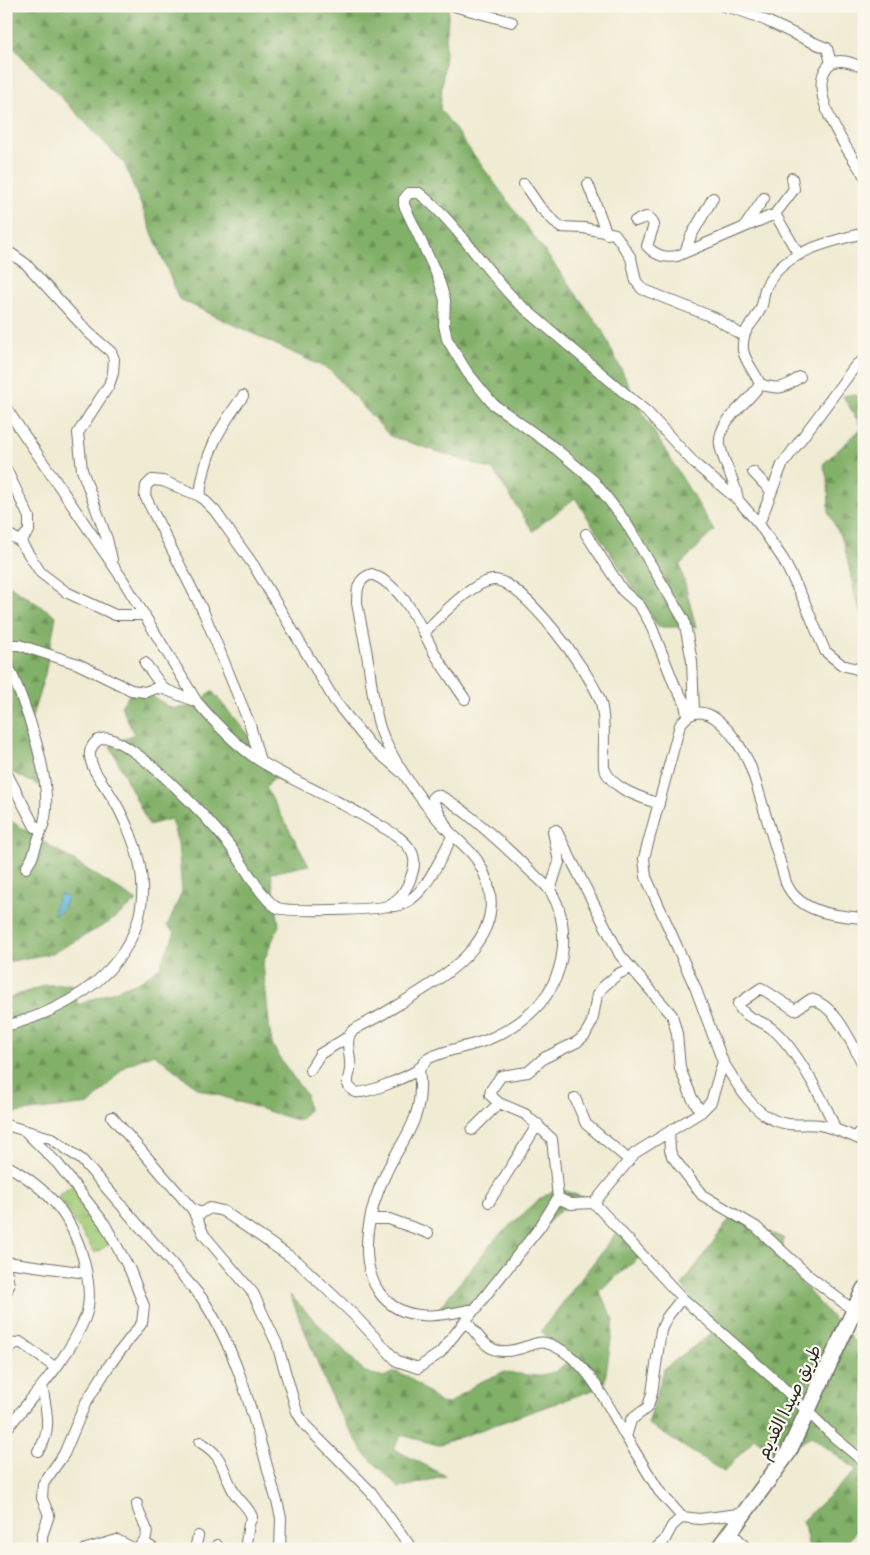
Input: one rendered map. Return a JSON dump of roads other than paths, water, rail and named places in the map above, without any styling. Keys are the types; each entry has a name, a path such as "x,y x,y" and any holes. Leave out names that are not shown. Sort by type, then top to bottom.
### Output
{"highway":[{"name":"طريق صيدا القديم","path":"718,1549 788,1453 864,1289"}],"street":[{"path":"454,6 512,22"},
{"path":"723,6 748,12 827,48 831,63"},
{"path":"864,68 842,61 831,63 823,72 822,78 824,100 836,130 864,175"},
{"path":"635,221 646,217 651,219 654,225 647,246 651,251 668,257 685,252 775,214 794,189 792,178"},
{"path":"524,184 542,210 560,227 584,228 607,234 615,234 631,258 636,281 642,288 715,318 743,336"},
{"path":"588,184 607,234"},
{"path":"864,674 838,662 825,651 794,579 759,524 738,500 695,464 647,412 517,302 500,285 446,217 419,193 413,192 406,196 404,205 438,277 445,300 444,325 447,339 462,365 493,404 556,450 594,481 625,521 684,620 692,661 690,714 680,725 644,858 646,877 695,987 724,1062 740,1088 756,1108 770,1119 783,1123 835,1128 860,1139 864,1127"},
{"path":"685,252 691,236 713,198"},
{"path":"745,226 764,198"},
{"path":"775,214 799,255"},
{"path":"800,377 790,385 776,389 760,384 745,356 743,336 763,305 767,285 786,264 810,249 864,233"},
{"path":"6,250 26,264 89,333 111,352 114,359 113,373 109,385 78,433 82,470 107,539 114,568"},
{"path":"759,524 770,491 782,465 856,365 864,360"},
{"path":"738,500 735,483 720,446 721,438 725,428 738,409 756,392 760,384"},
{"path":"200,496 202,477 211,445 243,396"},
{"path":"6,408 145,615 197,702 224,731 260,761 371,820 401,838 411,850 414,861 410,882 404,892 387,906"},
{"path":"6,469 29,517 29,531 20,541"},
{"path":"753,472 770,491"},
{"path":"260,761 250,725 204,613 148,503 144,490 148,483 158,480 200,496 239,543 335,701 371,746 408,777"},
{"path":"6,533 20,541 41,573 66,592 115,615 145,615"},
{"path":"586,534 623,591 640,606 650,623 675,686 686,703 690,714"},
{"path":"310,1070 320,1054 456,966 470,953 487,929 491,909 491,894 486,878 476,858 451,833 408,777 386,743 380,727 357,603 357,589 361,580 372,574 391,585 411,609 435,654 465,699"},
{"path":"424,633 450,607 476,587 493,580 501,581 510,587 554,629 590,680 600,703 604,768 608,777 622,788 659,804"},
{"path":"6,648 11,645 19,645 78,664 131,690 145,692 158,688 164,689 197,702"},
{"path":"6,662 21,696 45,780 47,802 42,828 32,858 26,868"},
{"path":"145,663 164,689"},
{"path":"690,714 704,713 717,718 747,759 790,891 806,905 830,914 864,918"},
{"path":"6,1026 55,1010 82,994 117,961 129,942 142,909 144,884 141,862 126,824 93,767 89,755 91,747 98,740 112,739 124,746 172,785 230,846 266,899 278,908 311,911 405,905 424,886 451,833"},
{"path":"6,772 31,816 35,827 42,828"},
{"path":"348,1037 350,1065 348,1078 350,1088 353,1091 360,1092 370,1090 419,1068 427,1060 487,1040 509,1028 530,1014 553,988 560,971 564,934 562,919 550,890 488,832 446,799 436,795 433,797 434,803 451,833"},
{"path":"550,890 559,862 552,831 556,830 612,942 631,968 672,1016 677,1034 680,1068 692,1098 701,1112"},
{"path":"850,917 864,911"},
{"path":"193,1210 202,1213 210,1208 223,1211 298,1262 355,1316 396,1361 418,1368 440,1353 540,1227 558,1198 552,1139 521,1110 499,1103 490,1095 490,1090 501,1076 528,1072 544,1058 577,1042 585,1035 592,1022 597,995 618,974 631,968"},
{"path":"835,1128 821,1097 785,1042 772,1028 747,1016 738,1004 761,988 795,1010 811,998 820,1001 840,1025 864,1066"},
{"path":"558,1198 570,1204 594,1203 635,1153 701,1112 711,1102 724,1062"},
{"path":"419,1068 421,1088 415,1119 386,1172 370,1219 368,1258 370,1273 376,1286 392,1306 419,1316 450,1314 477,1308"},
{"path":"575,1098 586,1124 629,1160"},
{"path":"472,1130 499,1103"},
{"path":"112,1117 193,1210 204,1235 243,1280 262,1309 277,1344 297,1412 305,1425 372,1492 412,1549"},
{"path":"489,1202 538,1124"},
{"path":"6,1125 22,1128 51,1138 87,1165 200,1297 216,1320 231,1350 278,1505 281,1518 280,1549"},
{"path":"22,1128 58,1164 104,1223 130,1270 144,1306 142,1323 110,1364 86,1404 64,1454 43,1484 42,1498 49,1515 41,1542 42,1549"},
{"path":"669,1132 672,1156 702,1195 756,1227 809,1276 853,1310"},
{"path":"6,1165 30,1180 62,1210 78,1241 89,1291 85,1317 71,1346 56,1368 6,1430"},
{"path":"594,1203 682,1298 864,1462"},
{"path":"370,1219 389,1219 428,1233"},
{"path":"6,1262 86,1273"},
{"path":"6,1269 9,1285 6,1293"},
{"path":"626,1437 631,1420 648,1407 652,1393 661,1330 667,1317 682,1298"},
{"path":"466,1321 488,1347 498,1352 508,1353 539,1342 557,1348 572,1358 587,1375 659,1492 682,1517 700,1518 745,1513"},
{"path":"6,1352 20,1342 56,1368"},
{"path":"38,1451 42,1446 48,1426 42,1386"},
{"path":"200,1442 218,1455 234,1492 250,1511 252,1517 245,1549"},
{"path":"137,1504 139,1514 146,1524 139,1546"},
{"path":"655,1549 664,1541 672,1526 682,1517"},
{"path":"731,1531 747,1549"},
{"path":"195,1549 198,1536"},
{"path":"86,1549 119,1540 154,1549"}],"water":[{"path":"60,894 67,897 63,909 54,915 54,907"}]}
